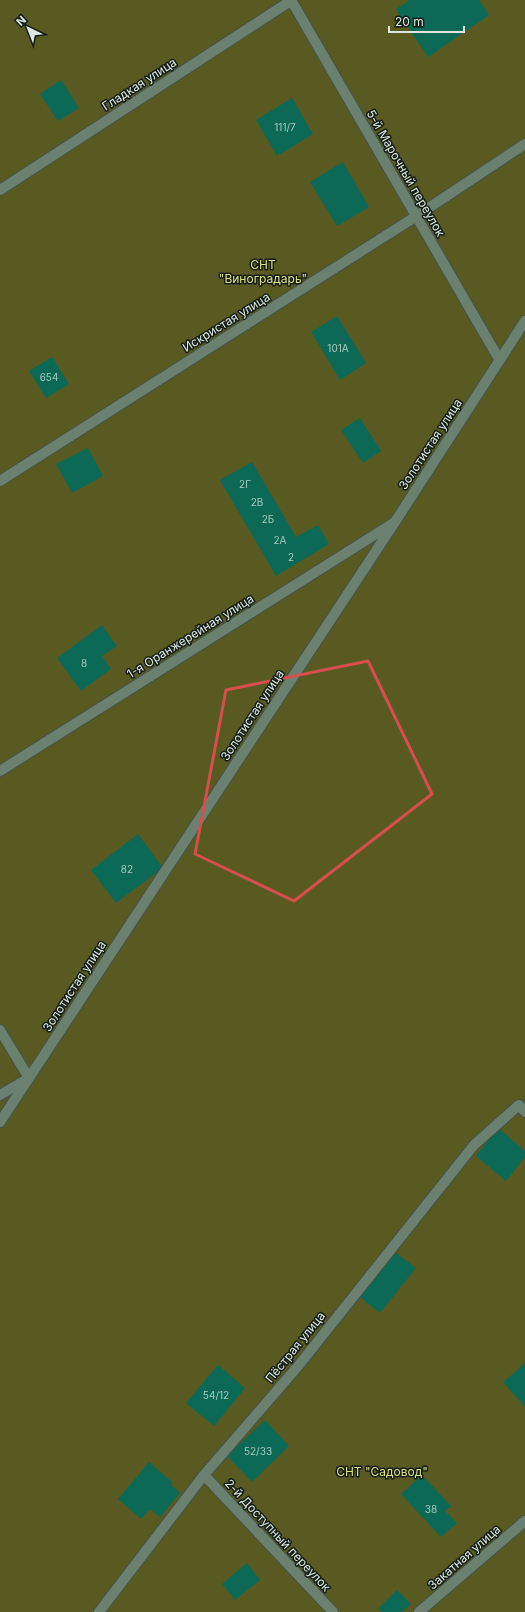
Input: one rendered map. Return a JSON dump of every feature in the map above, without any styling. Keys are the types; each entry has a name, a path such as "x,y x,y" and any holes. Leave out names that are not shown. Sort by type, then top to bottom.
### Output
{"street":[{"name":"Гладкая улица","path":"0,190 291,0"},
{"name":"5-й Марочный переулок","path":"291,0 415,217 499,359"},
{"name":"Искристая улица","path":"0,481 415,217 525,144"},
{"name":"Золотистая улица","path":"0,1122 395,522 525,321"},
{"name":"1-я Оранжерейная улица","path":"0,771 395,522"},
{"path":"0,1030 29,1078 0,1094"},
{"name":"Пёстрая улица","path":"99,1612 204,1475 299,1365 474,1145 522,1109"},
{"name":"2-й Доступный переулок","path":"204,1475 333,1612"},
{"name":"Закатная улица","path":"419,1612 525,1521"}],"highlighted area":[{"path":"368,661 432,794 294,901 195,854 226,690"}],"green space":[{"path":"0,0 525,0 525,1612 0,1612"}],"building":[{"path":"410,0 479,0 489,15 428,57 396,9"},
{"path":"61,80 79,108 58,121 40,94"},
{"path":"292,98 313,134 277,156 256,120"},
{"path":"343,162 369,207 337,226 310,182"},
{"path":"337,316 366,363 340,380 311,332"},
{"path":"52,357 69,384 46,398 29,371"},
{"path":"360,418 381,451 363,463 341,430"},
{"path":"88,448 103,476 72,493 56,464"},
{"path":"252,462 296,537 318,525 329,544 276,576 220,480"},
{"path":"102,625 117,646 102,656 111,669 81,691 57,658"},
{"path":"138,834 163,868 116,903 91,870"},
{"path":"498,1128 525,1151 525,1157 506,1181 476,1156"},
{"path":"392,1250 416,1268 380,1313 357,1295"},
{"path":"525,1363 525,1407 503,1382"},
{"path":"218,1365 245,1388 214,1426 186,1403"},
{"path":"265,1420 289,1446 252,1482 227,1456"},
{"path":"149,1462 172,1482 171,1485 180,1493 160,1517 150,1509 141,1519 118,1499"},
{"path":"422,1475 451,1506 445,1511 457,1523 441,1537 401,1494"},
{"path":"247,1563 260,1580 235,1600 222,1584"},
{"path":"397,1590 411,1604 402,1612 382,1612 378,1609"}],"park label":[{"name":"СНТ \"Виноградарь\"","path":"263,271"},
{"name":"СНТ \"Садовод\"","path":"382,1471"}]}
